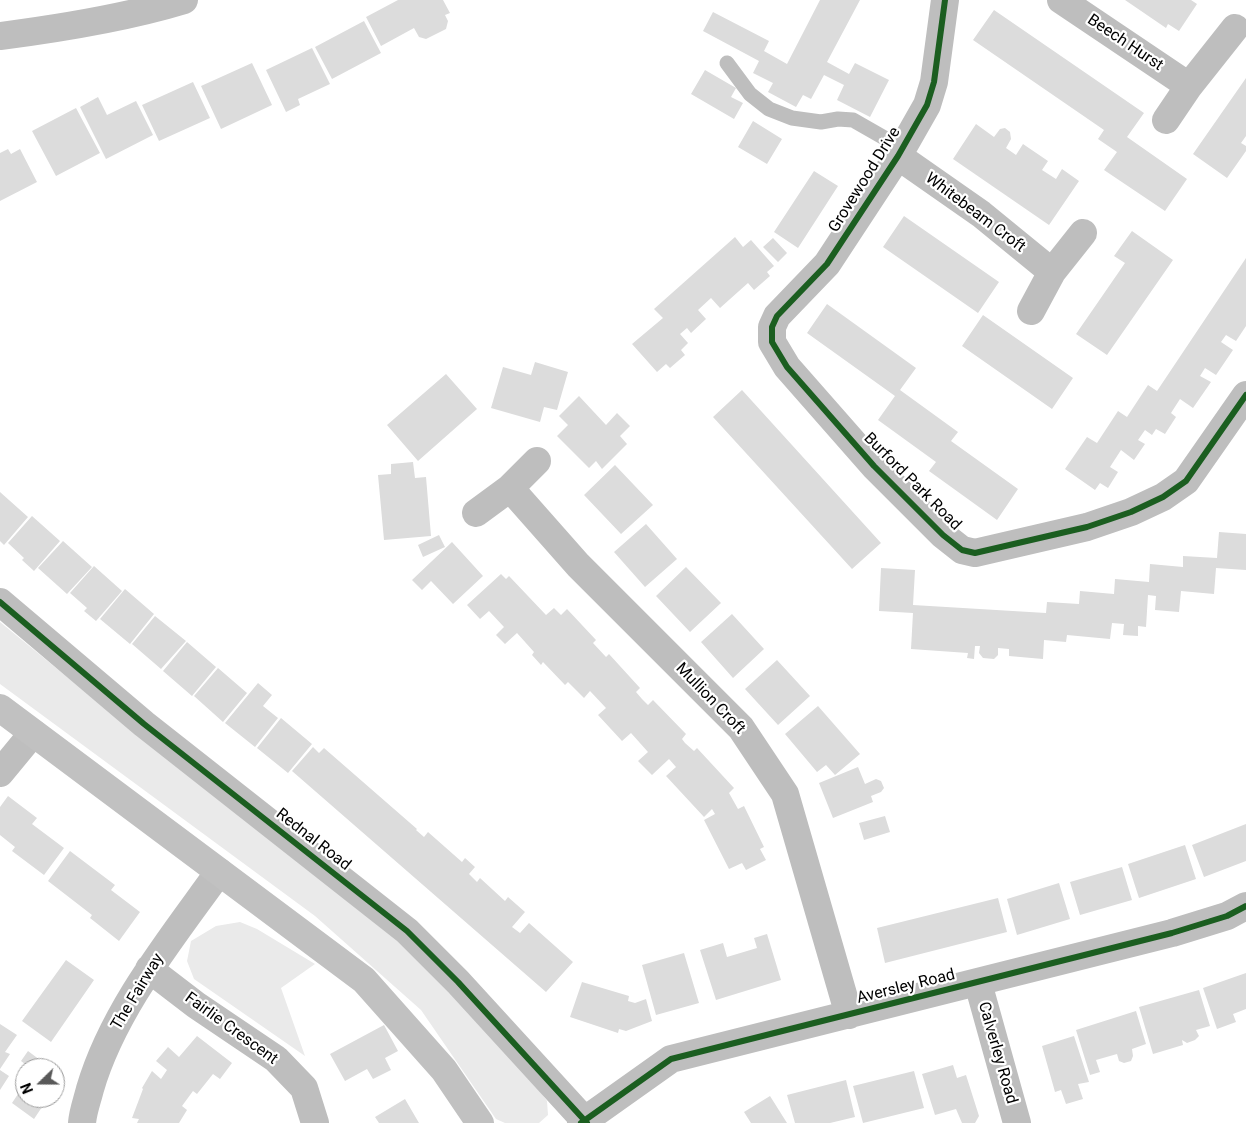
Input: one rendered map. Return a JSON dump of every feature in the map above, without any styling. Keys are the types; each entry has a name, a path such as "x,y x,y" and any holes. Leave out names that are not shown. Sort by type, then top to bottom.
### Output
{"street":[{"path":"0,36 47,30 160,7 184,0"},
{"name":"Grovewood Drive","path":"778,353 772,342 772,327 777,316 827,264 900,152 927,105 934,82 945,0"},
{"name":"Beech Hurst","path":"1061,0 1189,86"},
{"path":"1166,120 1189,86 1235,28"},
{"name":"Whitebeam Croft","path":"900,152 981,214 1052,272"},
{"path":"1031,311 1052,272 1083,233"},
{"name":"Burford Park Road","path":"778,353 787,367 874,466 943,535 962,550 975,553 1087,527 1131,512 1163,497 1186,481 1246,395"},
{"path":"476,513 510,488 537,461"},
{"name":"Mullion Croft","path":"510,488 578,565 741,728 785,794 849,1015"},
{"name":"Rednal Road","path":"0,602 144,724 407,931 458,982 584,1122"},
{"path":"0,708 364,980 444,1070 480,1123"},
{"path":"0,773 34,733"},
{"name":"The Fairway","path":"82,1123 82,1116 93,1078 105,1047 149,969 218,872"},
{"name":"Aversley Road","path":"584,1122 671,1059 1172,933 1227,916 1246,906"},
{"name":"Fairlie Crescent","path":"149,969 196,1005 276,1059 304,1088 315,1123"},
{"name":"Calverley Road","path":"978,983 1017,1123"}],"lane":[{"path":"728,63 750,94 770,109 792,118 822,122 838,119 853,120 900,152"}],"shaded area":[{"path":"0,622 177,767 298,858 427,962 509,1049 547,1101 548,1115 539,1123 505,1123 496,1119 421,1010 315,916 0,684"},
{"path":"240,922 257,929 315,964 281,988 305,1056 194,979 187,961 191,941 216,926"}],"building":[{"path":"398,0 443,0 450,13 445,15 448,21 446,29 426,39 419,37 414,28 381,46 366,17"},
{"path":"820,0 860,0 827,62 849,74 855,63 889,80 870,117 837,100 844,85 824,75 811,99 803,95 796,107 768,92 773,83 753,73 759,61 703,31 713,12 769,41 764,51 787,64"},
{"path":"1125,0 1191,0 1197,4 1179,31 1168,24 1166,28"},
{"path":"994,10 1144,113 1127,137 1187,179 1165,211 1104,170 1117,152 1098,139 1104,130 973,40"},
{"path":"364,21 381,53 332,79 315,47"},
{"path":"312,48 330,84 298,99 300,105 286,112 266,70"},
{"path":"252,63 272,105 221,129 201,86"},
{"path":"705,70 736,88 731,97 743,103 734,119 691,94"},
{"path":"1246,78 1246,136 1241,143 1246,146 1246,151 1227,178 1193,154"},
{"path":"193,82 210,118 159,141 142,105"},
{"path":"98,97 107,115 136,101 153,135 106,159 80,107"},
{"path":"76,108 100,153 56,176 32,131"},
{"path":"753,121 782,139 767,164 738,147"},
{"path":"976,124 994,137 1000,129 1005,128 1010,132 1011,139 1006,148 1016,155 1023,144 1048,161 1042,170 1056,179 1062,169 1079,181 1049,225 953,159"},
{"path":"8,149 11,154 20,149 37,182 0,201 0,153"},
{"path":"814,171 838,186 798,248 774,232"},
{"path":"904,216 999,282 978,313 883,247"},
{"path":"1132,231 1173,260 1107,355 1076,334 1125,263 1114,256"},
{"path":"735,237 743,247 751,240 774,266 767,272 770,276 754,290 748,283 720,308 711,298 698,310 706,319 691,333 687,328 680,334 688,343 681,350 685,355 670,368 666,364 657,372 632,344 663,318 654,309"},
{"path":"773,238 787,253 778,262 763,247"},
{"path":"1246,258 1246,326 1236,341 1226,335 1221,342 1233,350 1216,375 1205,368 1200,376 1211,382 1193,408 1180,399 1171,413 1176,417 1165,434 1156,429 1152,435 1145,430 1138,440 1145,444 1134,460 1121,450 1110,467 1118,472 1108,488 1100,483 1095,490 1065,469 1087,437 1097,443 1118,411 1127,417 1148,385 1157,391"},
{"path":"827,304 916,368 900,390 958,432 951,441 1018,489 997,520 929,471 936,462 878,420 895,396 807,333"},
{"path":"983,315 1073,378 1052,409 962,346"},
{"path":"535,362 568,372 557,410 544,407 540,422 491,408 503,367 531,375"},
{"path":"446,374 477,409 418,461 387,425"},
{"path":"742,390 881,543 852,569 713,417"},
{"path":"579,396 606,425 617,413 630,426 620,436 627,444 602,469 596,461 589,468 557,436 568,425 559,416"},
{"path":"413,462 415,478 426,477 431,536 384,540 378,475 391,474 391,464"},
{"path":"615,465 653,505 621,534 584,495"},
{"path":"0,492 28,517 4,545 0,541"},
{"path":"32,516 60,541 34,571 22,560 24,558 8,543"},
{"path":"646,524 677,559 645,587 614,552"},
{"path":"1219,532 1246,534 1246,570 1216,568 1214,594 1181,591 1179,612 1155,610 1156,596 1148,595 1146,627 1138,626 1138,636 1123,635 1124,624 1112,623 1110,639 1067,635 1066,642 1044,640 1043,659 1009,656 1009,649 998,648 998,655 994,659 983,658 979,653 980,646 975,646 974,659 967,658 968,653 911,649 913,613 879,611 881,568 915,570 913,605 1046,613 1047,602 1079,604 1080,591 1114,594 1115,579 1149,582 1150,564 1183,567 1183,556 1217,558"},
{"path":"439,535 445,547 423,557 418,545"},
{"path":"63,541 92,567 67,594 38,568"},
{"path":"452,542 483,576 453,604 431,581 422,590 412,580"},
{"path":"94,566 122,591 96,621 84,611 87,608 70,593"},
{"path":"686,567 721,603 690,632 656,596"},
{"path":"501,574 506,579 509,576 546,615 554,608 561,615 567,609 596,640 593,643 606,657 609,654 640,688 636,692 642,699 648,705 653,700 686,734 682,739 685,743 694,751 697,748 734,788 729,793 738,809 744,806 764,847 760,849 766,860 746,870 742,863 729,869 704,820 715,814 712,809 704,817 666,776 676,767 669,759 652,775 638,761 648,752 631,733 622,741 598,715 606,708 590,691 584,698 568,682 565,685 543,662 541,665 532,655 534,652 517,633 505,644 496,635 504,627 489,611 480,619 467,605"},
{"path":"125,589 154,614 130,644 100,619"},
{"path":"732,614 764,649 733,678 701,642"},
{"path":"155,616 186,641 161,669 132,644"},
{"path":"187,642 216,667 192,696 163,671"},
{"path":"777,660 810,696 778,725 745,689"},
{"path":"218,668 247,693 223,722 194,696"},
{"path":"258,683 272,695 263,706 278,718 255,747 225,723"},
{"path":"818,706 860,754 835,775 826,765 817,772 785,734"},
{"path":"281,718 312,744 288,773 257,748"},
{"path":"313,747 319,753 324,748 424,837 428,832 462,862 465,858 475,867 469,874 477,882 480,878 505,901 508,897 525,912 512,927 520,933 529,923 573,962 546,992 292,771"},
{"path":"858,767 865,784 876,779 881,781 884,788 881,792 871,796 873,802 833,818 819,783"},
{"path":"8,796 37,818 32,824 64,848 44,875 12,851 15,847 0,835 0,807"},
{"path":"885,816 890,832 864,840 859,823"},
{"path":"1246,824 1246,861 1204,877 1192,845"},
{"path":"1185,845 1196,879 1139,898 1128,864"},
{"path":"70,851 115,885 111,890 140,912 119,941 90,918 92,915 48,881"},
{"path":"1122,867 1132,900 1080,915 1070,882"},
{"path":"1059,883 1070,919 1017,935 1007,899"},
{"path":"998,898 1007,932 885,963 877,928"},
{"path":"767,934 781,980 716,1000 700,950 723,943 727,957 757,948 754,938"},
{"path":"684,953 699,1003 656,1015 642,965"},
{"path":"66,960 94,980 51,1042 22,1021"},
{"path":"1246,973 1246,1009 1233,1014 1236,1022 1217,1029 1203,988"},
{"path":"582,982 629,996 628,1001 635,1003 646,999 652,1021 626,1031 619,1029 618,1033 570,1017"},
{"path":"1199,990 1210,1026 1196,1030 1199,1036 1195,1040 1187,1043 1182,1040 1183,1045 1153,1054 1139,1007"},
{"path":"1136,1011 1146,1044 1132,1049 1133,1056 1131,1061 1124,1063 1119,1061 1117,1054 1096,1060 1100,1072 1090,1075 1076,1030"},
{"path":"0,1024 17,1035 5,1052 10,1054 0,1069"},
{"path":"384,1025 398,1051 385,1058 391,1070 373,1079 367,1069 345,1081 330,1054"},
{"path":"197,1036 232,1063 220,1079 213,1074 197,1094 193,1091 182,1106 187,1110 179,1123 137,1123 139,1119 132,1118 142,1088 152,1071 161,1079 167,1070 156,1061 168,1047 179,1057"},
{"path":"1074,1036 1089,1082 1078,1084 1083,1099 1066,1104 1061,1090 1055,1092 1042,1046"},
{"path":"28,1051 37,1058 23,1058"},
{"path":"953,1065 957,1078 966,1075 979,1116 975,1123 962,1123 956,1109 935,1115 922,1074"},
{"path":"0,1070 9,1076 0,1090"},
{"path":"914,1071 924,1108 863,1123 853,1086"},
{"path":"846,1080 855,1117 830,1123 795,1123 787,1095"},
{"path":"770,1096 787,1123 751,1123 744,1112"},
{"path":"405,1099 419,1123 379,1123 375,1117"},
{"path":"19,1108 41,1108 34,1119"}],"cycle path":[{"path":"945,0 934,82 927,105 898,156 827,264 777,316 772,327 772,342 787,367 874,466 943,535 962,550 975,553 1087,527 1131,512 1163,497 1186,481 1246,395"},
{"path":"0,602 144,724 407,931 458,982 587,1123"},
{"path":"581,1123 671,1059 1172,933 1227,916 1246,906"}]}
